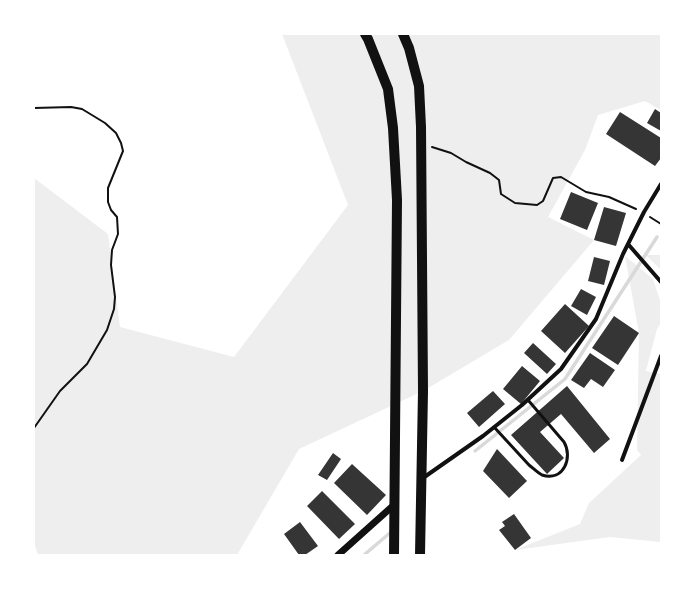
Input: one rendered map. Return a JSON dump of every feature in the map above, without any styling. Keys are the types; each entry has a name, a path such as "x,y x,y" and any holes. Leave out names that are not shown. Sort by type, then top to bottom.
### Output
{"main road":[{"path":"365,34 388,89 393,128 398,200 394,555"},
{"path":"403,34 409,48 419,86 422,144 423,391 420,555"}],"street":[{"path":"421,479 495,428 528,401 561,369 596,319 628,244 644,212 661,184"},
{"path":"628,244 661,282"},
{"path":"622,460 660,363 661,356"},
{"path":"338,555 395,504"}],"lane":[{"path":"495,428 529,465 542,474 548,476 560,472 567,462 568,448 528,401"}],"path":[{"path":"34,108 71,106 82,110 105,123 116,133 123,151 108,188 108,202 111,210 117,217 118,234 112,250 111,265 115,297 114,309 107,330 87,364 60,391 34,428"},
{"path":"422,144 445,150 466,162 490,172 499,180 501,194 515,204 537,205 543,202 553,178 561,177 586,192 609,197 644,212 661,224"}],"shaded area":[{"path":"282,34 661,34 661,110 645,101 598,115 585,150 548,217 594,240 509,340 423,391 299,449 237,555 38,555 34,543 34,178 108,234 120,327 234,357 348,205"},
{"path":"646,255 661,255 661,270"},
{"path":"625,256 653,279 661,303 661,323 657,329 646,371 661,374 661,542 610,537 515,550 580,524 589,503 641,455 637,450 639,333"}],"building":[{"path":"655,109 661,113 661,131 647,123"},
{"path":"620,112 661,138 661,158 655,166 606,134"},
{"path":"571,192 598,203 587,230 560,219"},
{"path":"604,207 626,213 616,246 594,240"},
{"path":"594,257 610,261 604,285 588,281"},
{"path":"581,289 596,297 587,315 571,306"},
{"path":"565,304 589,326 565,353 541,331"},
{"path":"614,316 639,333 618,365 592,348"},
{"path":"533,343 556,364 547,374 524,353"},
{"path":"590,353 615,370 603,387 591,379 584,388 571,380"},
{"path":"522,366 540,381 521,404 503,389"},
{"path":"567,386 610,439 594,453 561,414 540,432 564,458 547,474 511,435"},
{"path":"493,391 505,404 479,427 467,413"},
{"path":"497,449 527,481 509,498 483,471"},
{"path":"333,453 341,459 327,480 318,475"},
{"path":"352,464 386,495 367,515 334,483"},
{"path":"322,491 355,524 339,539 307,506"},
{"path":"514,514 531,538 515,550 499,530 505,526 502,522"},
{"path":"300,522 318,546 305,555 299,555 284,534"}],"waterway":[{"path":"475,451 565,379 657,237"},
{"path":"364,555 391,532"}]}
